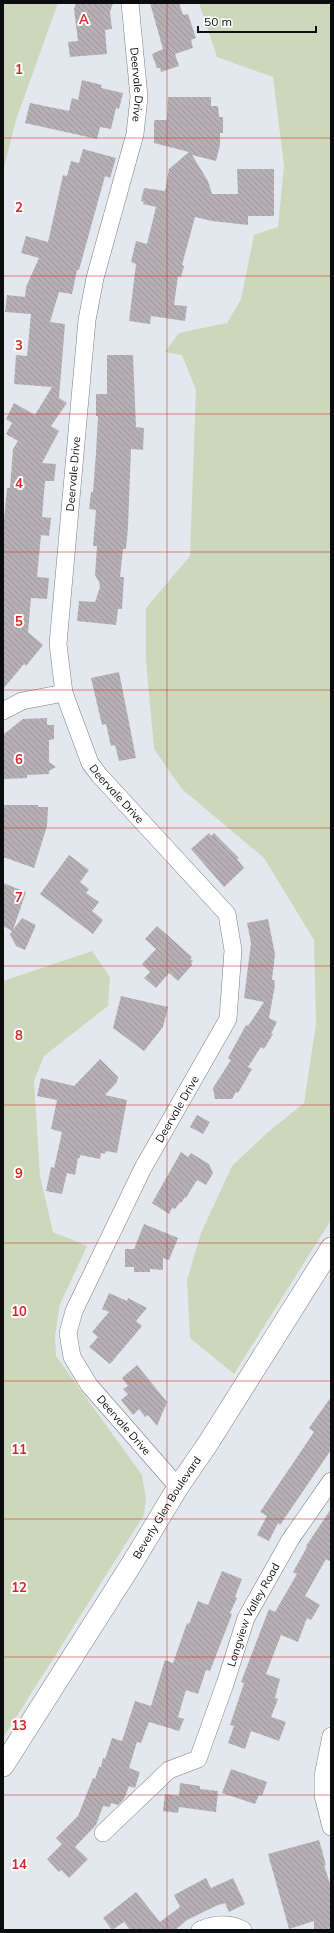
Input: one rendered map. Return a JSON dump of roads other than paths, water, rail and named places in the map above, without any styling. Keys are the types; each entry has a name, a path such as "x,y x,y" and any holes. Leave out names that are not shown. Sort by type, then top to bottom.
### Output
{"main road":[{"name":"Beverly Glen Boulevard","path":"3,1766 131,1565 178,1487 207,1445 331,1248"}],"street":[{"name":"Deervale Drive","path":"130,3 139,97 135,134 95,278 87,320 58,644 64,693 90,763 99,775 227,914 233,950 228,1019 143,1168 74,1310 68,1333 72,1357 89,1385 178,1487"},
{"path":"3,711 22,701 64,693"},
{"name":"Longview Valley Road","path":"103,1833 168,1770 198,1759 225,1684 246,1618 290,1540 331,1481"},
{"path":"331,1736 323,1776 322,1795 331,1827"},
{"path":"200,1930 210,1926 234,1925 243,1930"}]}
